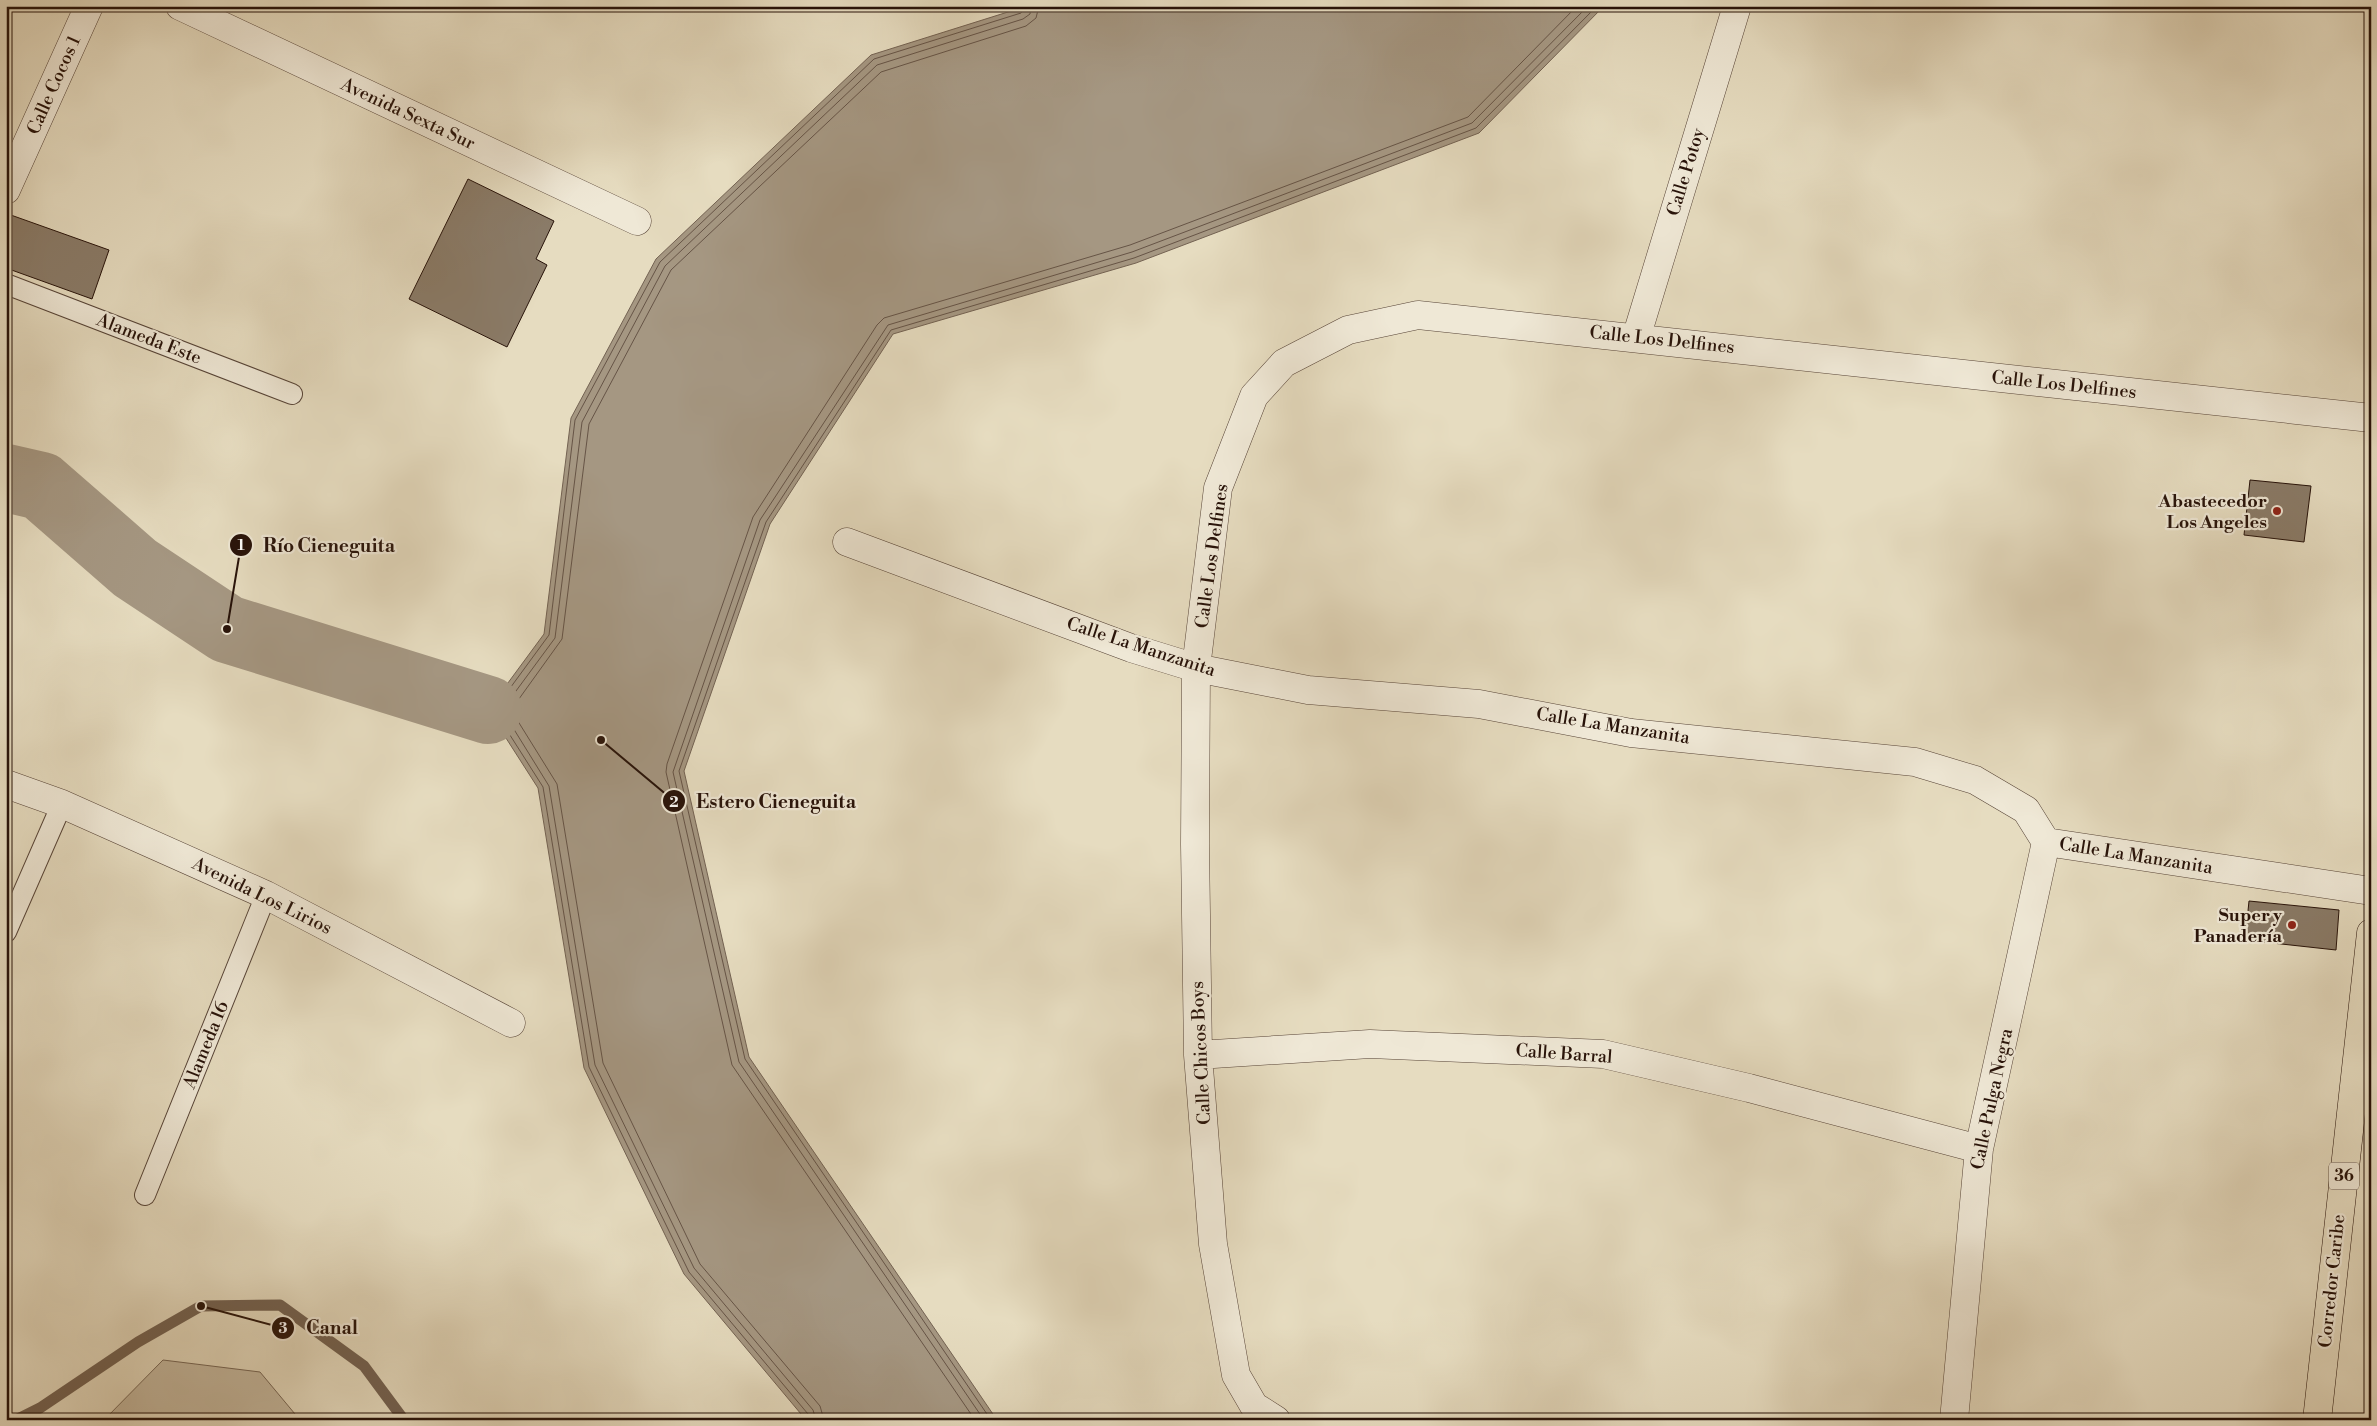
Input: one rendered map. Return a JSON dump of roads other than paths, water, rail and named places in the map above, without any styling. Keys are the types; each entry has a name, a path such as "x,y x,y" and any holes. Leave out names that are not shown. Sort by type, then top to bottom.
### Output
{"main road":[{"name":"Corredor Caribe","path":"2316,1420 2371,933"}],"street":[{"name":"Calle Cocos 1","path":"6,190 89,6"},
{"name":"Avenida Sexta Sur","path":"180,6 637,221"},
{"name":"Calle Potoy","path":"1636,338 1737,6"},
{"name":"Calle Los Delfines","path":"1196,668 1218,488 1254,396 1284,363 1348,330 1418,315 2371,418"},
{"name":"Calle La Manzanita","path":"847,542 1131,648 1196,668 1308,690 1479,704 1631,733 1914,762 1975,780 2026,810 2046,842 2371,891"},
{"name":"Calle Chicos Boys","path":"1196,668 1195,844 1198,1054 1213,1244 1236,1375 1260,1415"},
{"name":"Avenida Los Lirios","path":"6,784 62,804 266,895 510,1023"},
{"name":"Calle Pulga Negra","path":"1954,1420 1979,1149 2046,842"},
{"name":"Calle Barral","path":"1198,1054 1370,1044 1603,1054 1749,1088 1979,1149"}],"lane":[{"name":"Alameda Este","path":"6,284 292,394"},
{"path":"6,932 62,804"},
{"name":"Alameda 16","path":"145,1195 266,895"}],"water":[{"path":"1027,6 1604,6 1479,133 1136,263 893,334 770,524 684,771 749,1057 997,1420 806,1420 684,1274 584,1068 538,788 488,710 544,634 571,418 656,259 871,55"}],"waterway":[{"path":"6,478 41,486 135,568 227,629 488,710"},
{"path":"16,1420 40,1408 138,1342 201,1306 280,1305 364,1366 404,1420"}],"place":[{"name":"Abastecedor Los Angeles","path":"2277,511"},
{"name":"Río Cieneguita","path":"227,629"},
{"name":"Estero Cieneguita","path":"601,740"},
{"name":"Super y Panadería","path":"2292,925"},
{"name":"Canal","path":"201,1306"}]}
